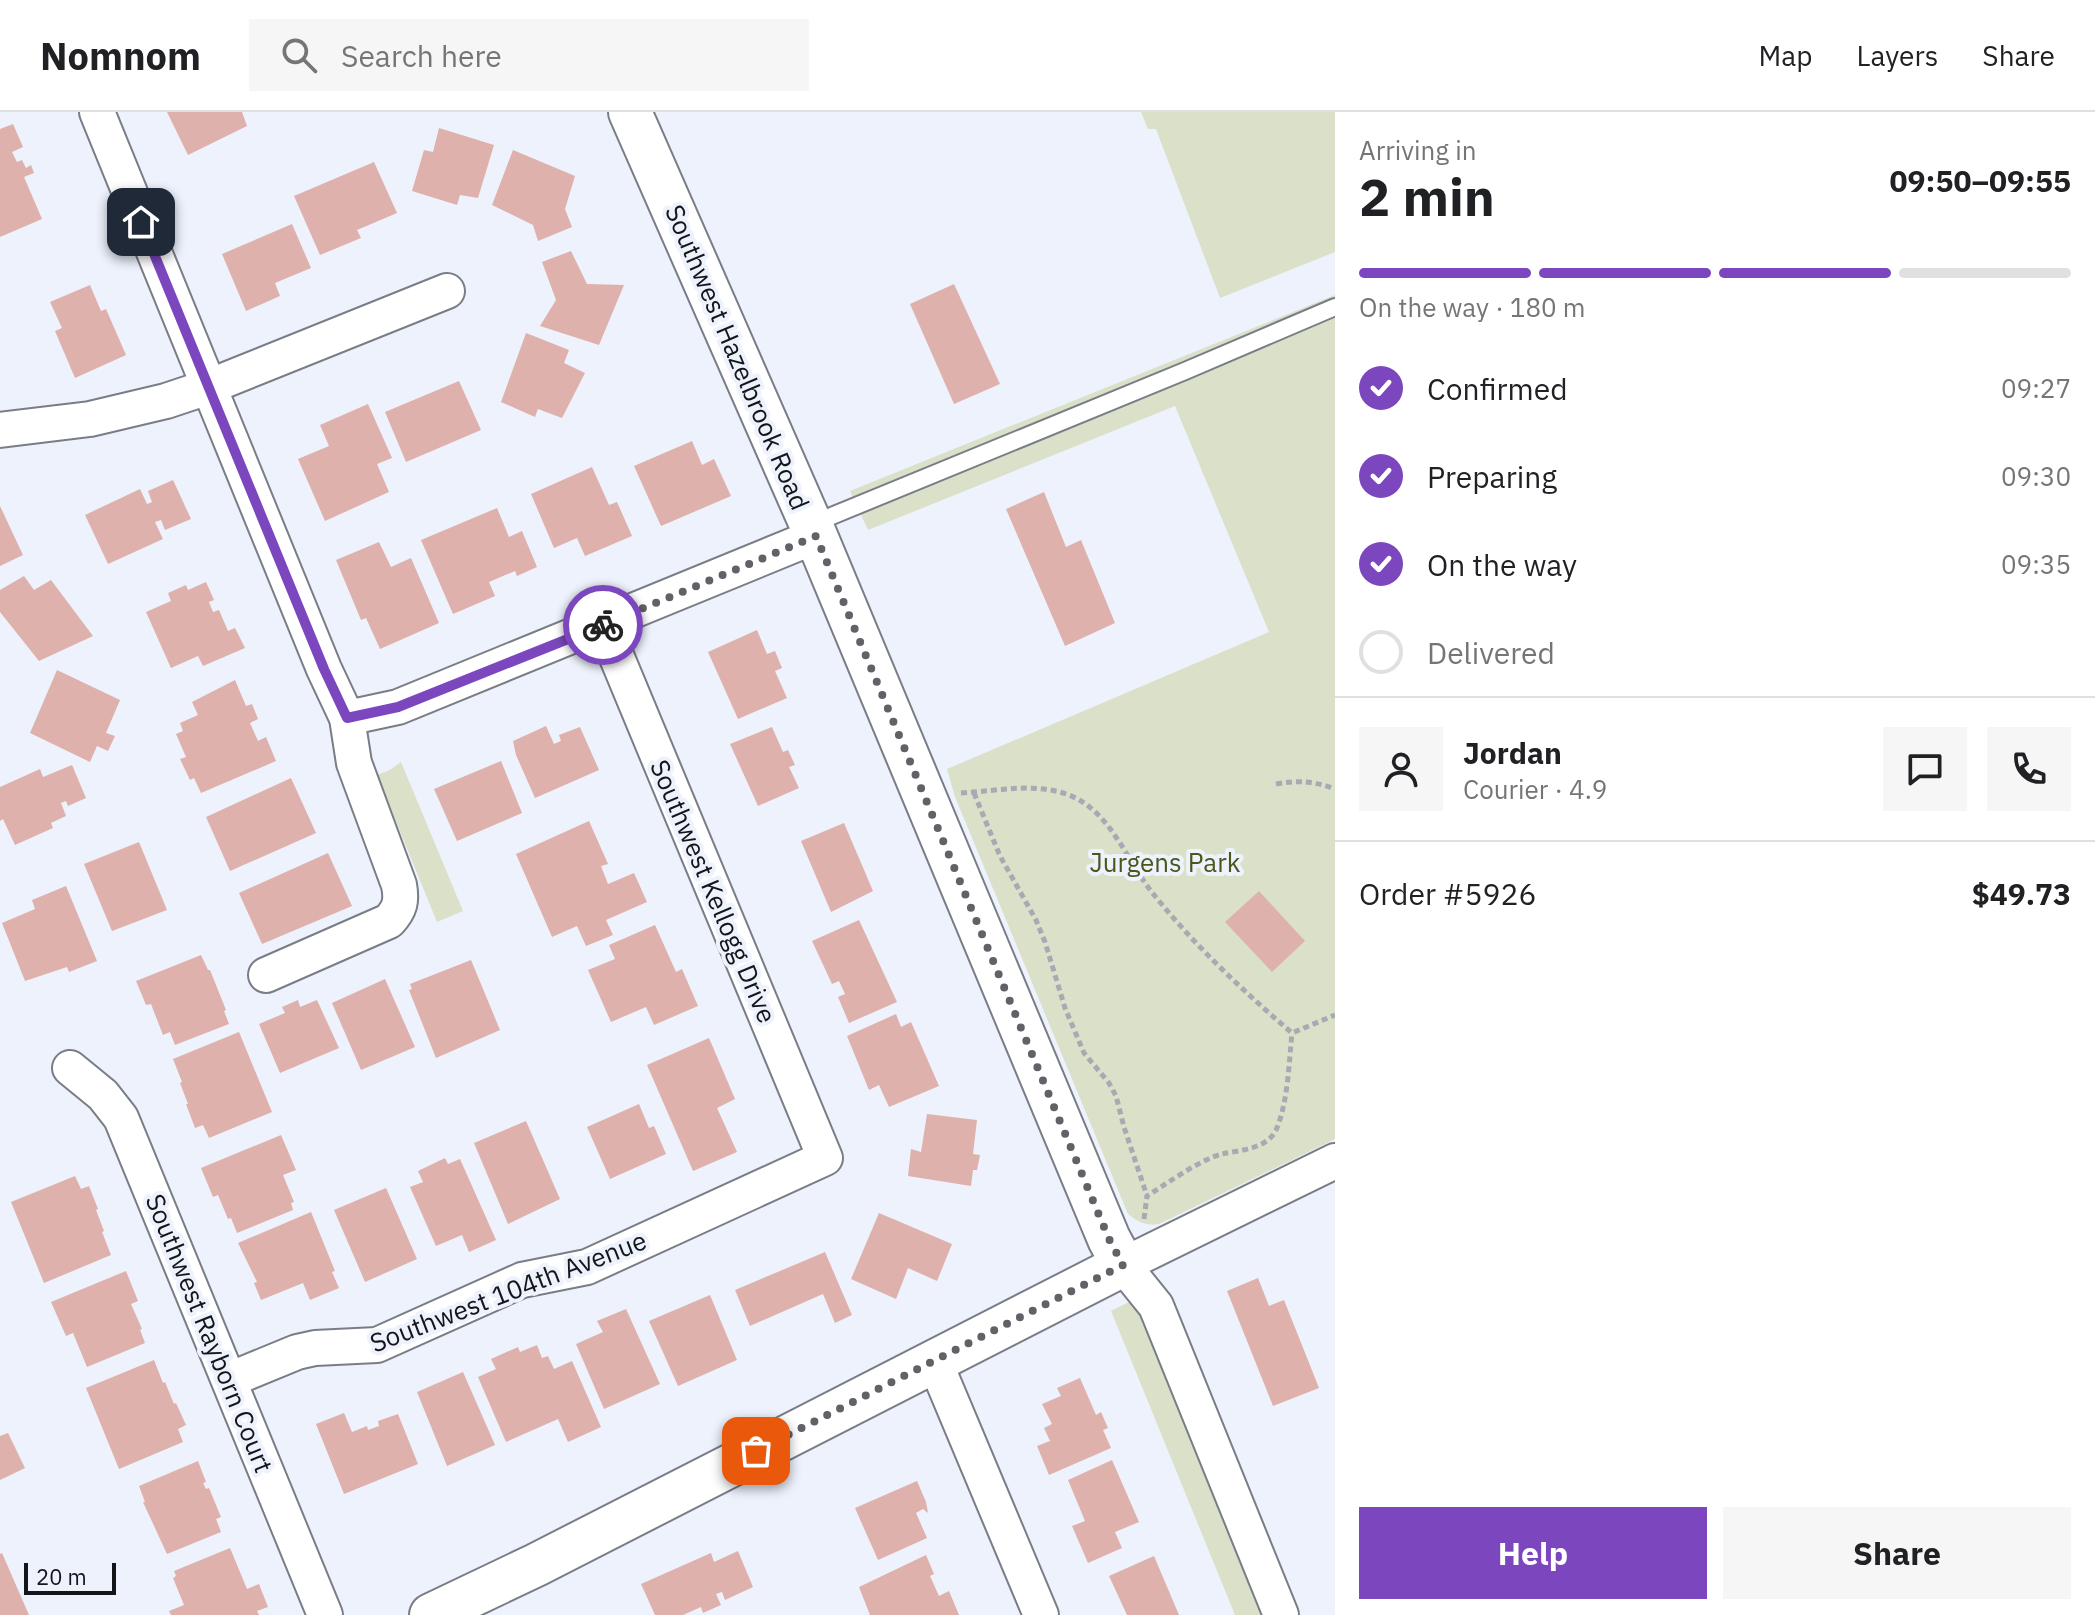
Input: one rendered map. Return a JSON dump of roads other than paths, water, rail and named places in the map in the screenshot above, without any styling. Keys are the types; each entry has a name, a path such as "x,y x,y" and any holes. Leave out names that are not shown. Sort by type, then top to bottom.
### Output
{"street":[{"path":"97,112 324,669 347,718 354,763 399,885 399,910 389,921 266,975"},
{"name":"Southwest Hazelbrook Road","path":"630,112 813,530 1109,1239 1123,1265 1156,1306 1281,1615"},
{"path":"0,430 90,419 166,401 447,291"},
{"path":"347,718 398,707 603,624 813,530"},
{"name":"Southwest Kellogg Drive","path":"603,624 825,1158"},
{"name":"Southwest Rayborn Court","path":"70,1068 103,1095 121,1118 325,1615"},
{"name":"Southwest 104th Avenue","path":"229,1380 297,1352 315,1348 377,1345 522,1280 587,1267 825,1158"},
{"path":"431,1615 536,1565 934,1360 1335,1161"},
{"path":"934,1360 1041,1615"}],"lane":[{"path":"813,530 1335,307"}],"park label":[{"name":"Jurgens Park","path":"1165,862"}]}
